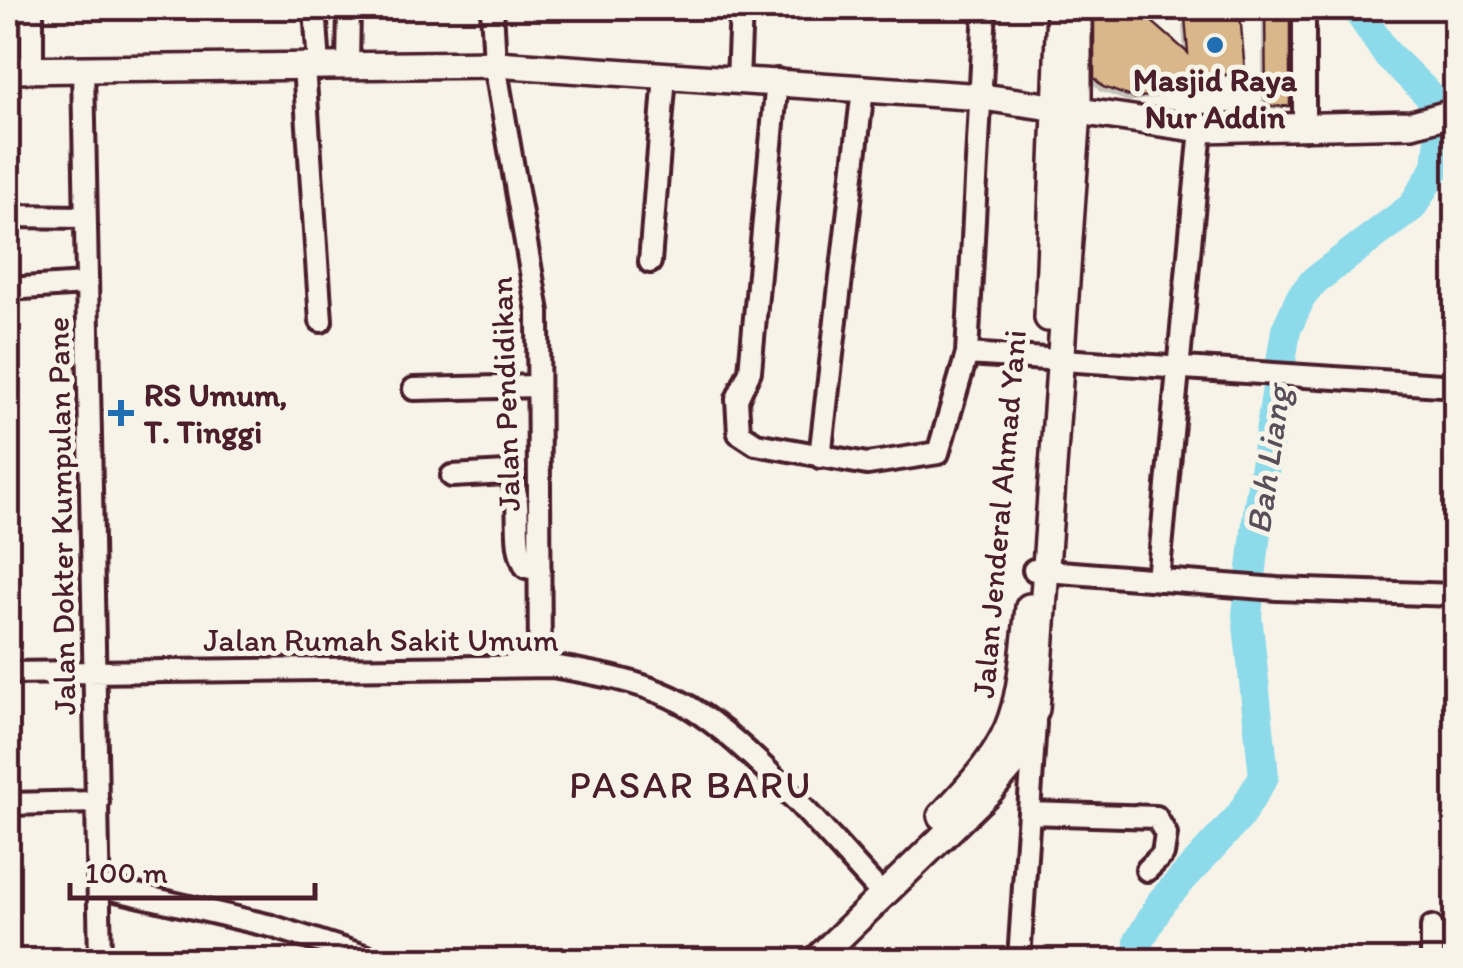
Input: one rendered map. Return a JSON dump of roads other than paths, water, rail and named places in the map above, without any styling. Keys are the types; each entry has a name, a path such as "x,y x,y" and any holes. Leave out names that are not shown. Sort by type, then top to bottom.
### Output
{"main road":[{"path":"1060,8 1067,109"},
{"path":"1067,109 1078,8"},
{"path":"20,70 494,64 777,80 983,97 1201,129 1412,124 1454,112"},
{"name":"Jalan Jenderal Ahmad Yani","path":"796,960 878,891 1013,764 1036,710 1067,109"},
{"name":"Jalan Jenderal Ahmad Yani","path":"816,960 974,782 1009,732 1016,714 1042,571"}],"street":[{"path":"20,70 32,8"},
{"path":"315,8 311,66 321,321"},
{"path":"348,66 349,8"},
{"name":"Jalan Pendidikan","path":"492,8 494,64 538,312 540,666"},
{"path":"738,80 742,8"},
{"path":"777,80 750,371 737,399 738,426 743,438 756,444 867,464 938,453 967,354 985,8"},
{"path":"1304,8 1304,129"},
{"name":"Jalan Dokter Kumpulan Pane","path":"83,69 100,960"},
{"path":"650,262 665,75"},
{"path":"820,457 863,89"},
{"path":"1158,580 1201,129"},
{"path":"8,216 84,217"},
{"path":"8,289 86,284"},
{"path":"967,354 1456,386"},
{"path":"414,389 537,386"},
{"path":"452,476 507,472 516,484 520,556 526,567 540,570"},
{"path":"1042,571 1278,588 1456,595"},
{"name":"Jalan Rumah Sakit Umum","path":"8,673 540,666 604,675 673,698 734,742 878,891"},
{"path":"1020,960 1036,710"},
{"path":"8,804 98,802"},
{"path":"1029,813 1156,817 1166,834 1162,854 1147,870"},
{"path":"99,886 271,926 376,960"},
{"path":"1432,927 1432,960"}],"waterway":[{"name":"Bah Liang","path":"1138,960 1139,941 1162,901 1240,816 1264,776 1247,615 1259,504 1286,330 1301,297 1315,280 1412,207 1437,166 1440,139 1431,97 1386,53 1356,8"}],"place":[{"name":"Masjid Raya Nur Addin","path":"1215,45"},
{"name":"RS Umum, T. Tinggi","path":"121,413"}],"district":[{"name":"PASAR BARU","path":"691,785"}]}
